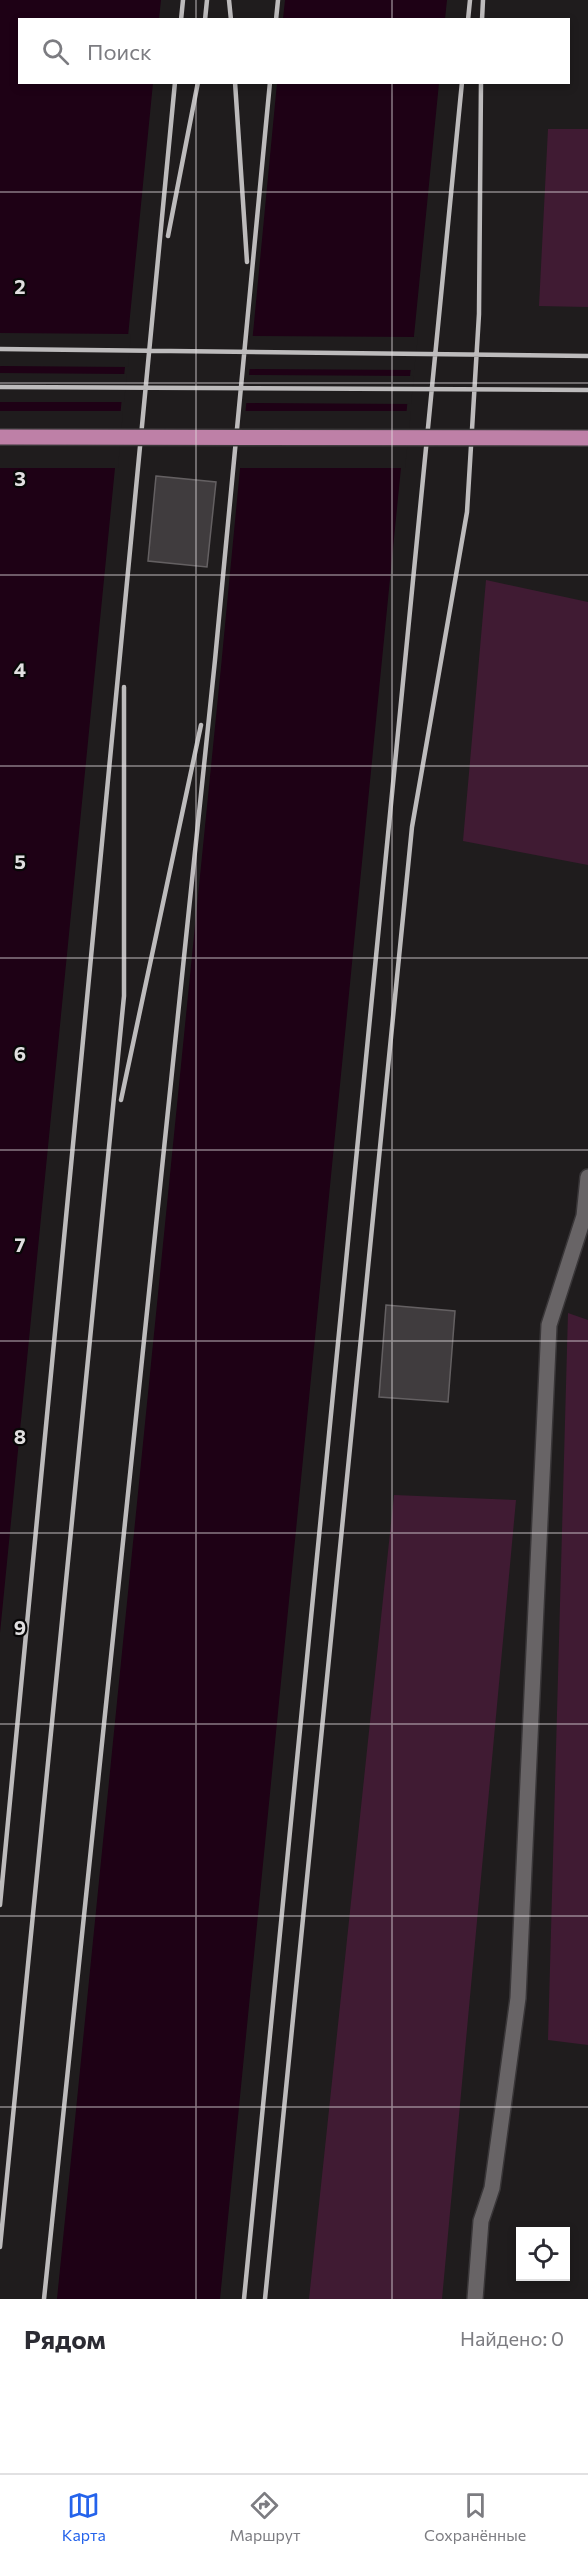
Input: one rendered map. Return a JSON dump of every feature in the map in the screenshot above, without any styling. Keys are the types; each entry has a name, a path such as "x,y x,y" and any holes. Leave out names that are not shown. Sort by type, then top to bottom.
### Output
{"main road":[{"path":"0,437 588,438"}],"lane":[{"path":"474,2299 481,2221 492,2188 518,1998 549,1325 584,1216 588,1177"}],"shaded area":[{"path":"0,0 161,0 159,18 18,18 18,84 153,84 0,1633"},
{"path":"285,0 447,0 445,18 283,18"},
{"path":"277,84 439,84 220,2299 57,2299 221,667"},
{"path":"548,129 588,129 588,307 539,306"},
{"path":"486,580 588,602 588,865 463,841"},
{"path":"568,1313 588,1320 588,2045 548,2040"},
{"path":"394,1495 516,1500 442,2299 309,2299"}],"pier":[{"path":"0,333 131,334 128,367 0,366"},
{"path":"250,336 418,337 414,370 247,369"},
{"path":"0,373 127,374 124,402 0,402"},
{"path":"246,375 414,376 411,404 244,403"},
{"path":"0,411 123,411 118,468 0,468"},
{"path":"243,411 411,411 405,468 237,468"}],"building":[{"path":"156,476 216,482 207,567 148,561"},
{"path":"386,1305 455,1311 448,1402 379,1397"}],"railway":[{"path":"181,18 183,0"},
{"path":"205,18 207,0"},
{"path":"229,0 231,18"},
{"path":"276,18 278,0"},
{"path":"468,18 470,0"},
{"path":"482,18 483,0"},
{"path":"0,1905 175,84"},
{"path":"168,236 198,84"},
{"path":"235,84 247,262"},
{"path":"44,2299 215,660 270,84"},
{"path":"244,2299 462,84"},
{"path":"265,2299 412,827 467,512 479,314 481,84"},
{"path":"0,349 588,356"},
{"path":"0,387 588,390"},
{"path":"0,2247 124,996 124,687"},
{"path":"121,1100 201,725"}]}
